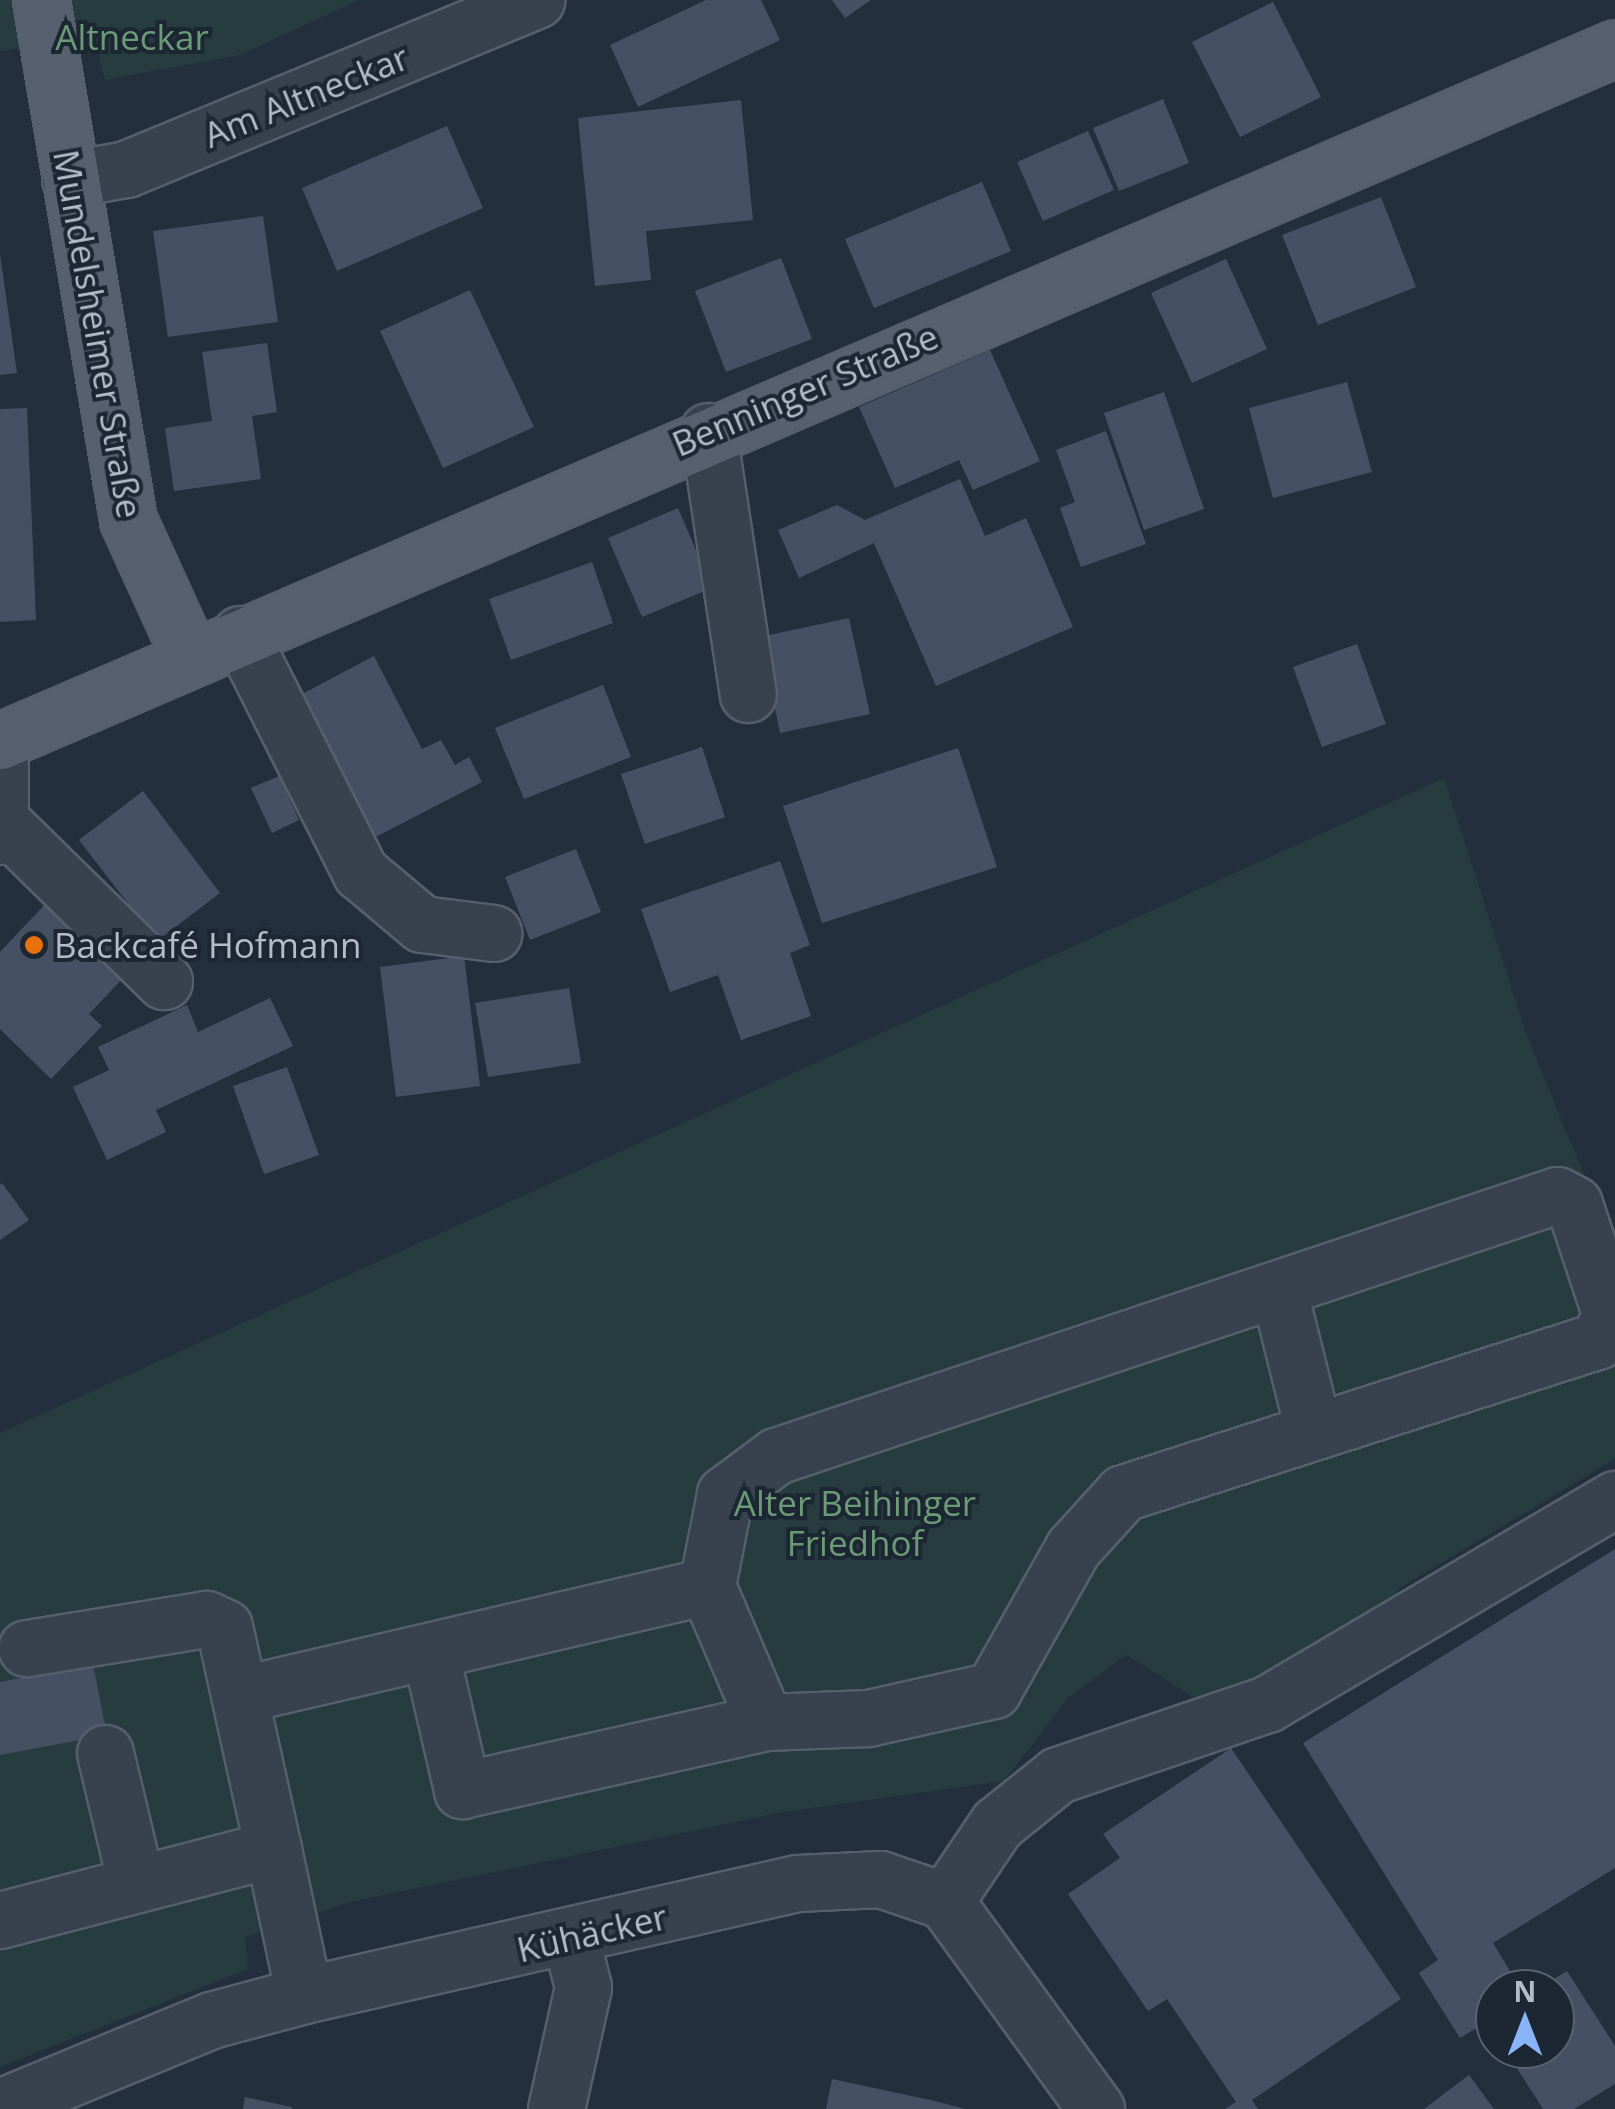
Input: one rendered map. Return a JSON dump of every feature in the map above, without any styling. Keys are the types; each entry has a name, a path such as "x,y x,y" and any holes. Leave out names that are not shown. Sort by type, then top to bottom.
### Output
{"main road":[{"name":"Mundelsheimer Straße","path":"41,0 128,520 190,656"},
{"name":"Benninger Straße","path":"0,741 708,431 1615,48"}],"street":[{"name":"Am Altneckar","path":"70,179 126,169 537,0"},
{"path":"708,431 748,694"},
{"path":"240,634 360,872 422,924 492,933"},
{"path":"0,765 2,831 164,981"},
{"path":"430,1650 462,1790 766,1722 868,1718 993,1690 1073,1548 1123,1493 1313,1428 1598,1341 1611,1316 1574,1204 1557,1194 1279,1292 776,1456 724,1494 707,1586 766,1722"},
{"path":"1279,1292 1313,1428"},
{"path":"1096,2109 945,1901 997,1824 1058,1775 1267,1704 1615,1499"},
{"path":"244,1694 707,1586"},
{"path":"26,1648 206,1618 232,1644 304,1995"},
{"path":"105,1753 136,1883"},
{"path":"0,1920 274,1849"},
{"name":"Kühäcker","path":"32,2101 211,2020 304,1995 571,1940 797,1883 880,1880 945,1901"},
{"path":"556,2109 583,1987 571,1940"}],"green space":[{"name":"Altneckar","path":"0,0 359,0 240,55 105,80 94,39 0,51"},
{"name":"Alter Beihinger Friedhof","path":"1444,778 1527,1036 1615,1250 1615,1459 1398,1589 1387,1623 1210,1707 1126,1655 1068,1698 1004,1781 783,1812 350,1902 245,1937 248,1969 0,2067 0,1433"}],"building":[{"path":"706,0 761,0 780,40 638,107 610,45"},
{"path":"832,0 871,0 845,18"},
{"path":"1273,2 1321,97 1240,137 1192,42"},
{"path":"1163,99 1189,163 1119,191 1093,128"},
{"path":"741,100 753,220 646,231 651,280 595,286 578,118"},
{"path":"447,126 483,208 337,271 302,188"},
{"path":"1088,131 1114,190 1043,221 1017,162"},
{"path":"982,182 1011,251 874,308 845,239"},
{"path":"1381,197 1416,287 1318,325 1282,235"},
{"path":"263,216 278,322 168,337 153,231"},
{"path":"0,254 17,373 0,375"},
{"path":"781,258 812,339 726,372 695,291"},
{"path":"1226,259 1267,349 1192,383 1151,293"},
{"path":"470,290 534,427 443,468 380,331"},
{"path":"267,343 277,412 252,416 261,479 174,491 165,428 212,421 202,352"},
{"path":"990,350 1040,461 973,490 959,460 895,488 859,407"},
{"path":"1347,382 1372,472 1273,498 1249,408"},
{"path":"1164,392 1204,509 1144,530 1104,413"},
{"path":"27,408 36,620 0,622 0,409"},
{"path":"1106,431 1146,544 1081,567 1060,508 1075,502 1056,450"},
{"path":"960,479 985,536 1026,518 1073,627 936,686 874,543 799,578 778,530 837,505 865,520"},
{"path":"678,508 712,588 642,617 608,538"},
{"path":"592,562 613,623 511,660 489,599"},
{"path":"849,618 870,714 780,733 760,637"},
{"path":"1357,644 1386,724 1322,747 1293,667"},
{"path":"374,656 422,749 441,740 455,765 469,757 482,782 364,843 289,701"},
{"path":"603,685 631,757 524,799 495,728"},
{"path":"702,747 725,817 645,844 621,774"},
{"path":"958,748 997,867 822,923 783,806"},
{"path":"279,776 299,820 272,833 251,788"},
{"path":"143,791 220,893 157,941 79,840"},
{"path":"576,849 601,912 530,940 505,877"},
{"path":"780,861 810,945 790,953 811,1016 741,1040 718,975 670,992 641,909"},
{"path":"50,899 126,975 89,1014 102,1026 51,1079 0,1029 0,952"},
{"path":"464,956 480,1086 396,1097 380,967"},
{"path":"569,988 581,1063 488,1077 475,1003"},
{"path":"270,998 293,1046 156,1110 166,1132 107,1160 73,1087 109,1070 98,1047 187,1005 198,1032"},
{"path":"287,1067 319,1155 264,1174 233,1086"},
{"path":"0,1185 29,1220 0,1240"},
{"path":"1615,1549 1615,1868 1493,1943 1509,1969 1475,1969 1475,2029 1460,2038 1419,1973 1438,1960 1303,1743"},
{"path":"93,1664 107,1735 0,1755 0,1682"},
{"path":"1231,1748 1401,1999 1252,2100 1258,2109 1225,2109 1236,2102 1167,1999 1148,2011 1068,1894 1120,1858 1103,1834"},
{"path":"1575,1984 1615,2046 1615,2084 1574,2109 1543,2109 1518,2069 1575,2069"},
{"path":"1469,2075 1494,2109 1424,2109"},
{"path":"832,2079 935,2101 965,2109 826,2109"},
{"path":"245,2097 292,2107 292,2109 243,2109"}],"place":[{"name":"Backcafé Hofmann","path":"34,945"}]}
